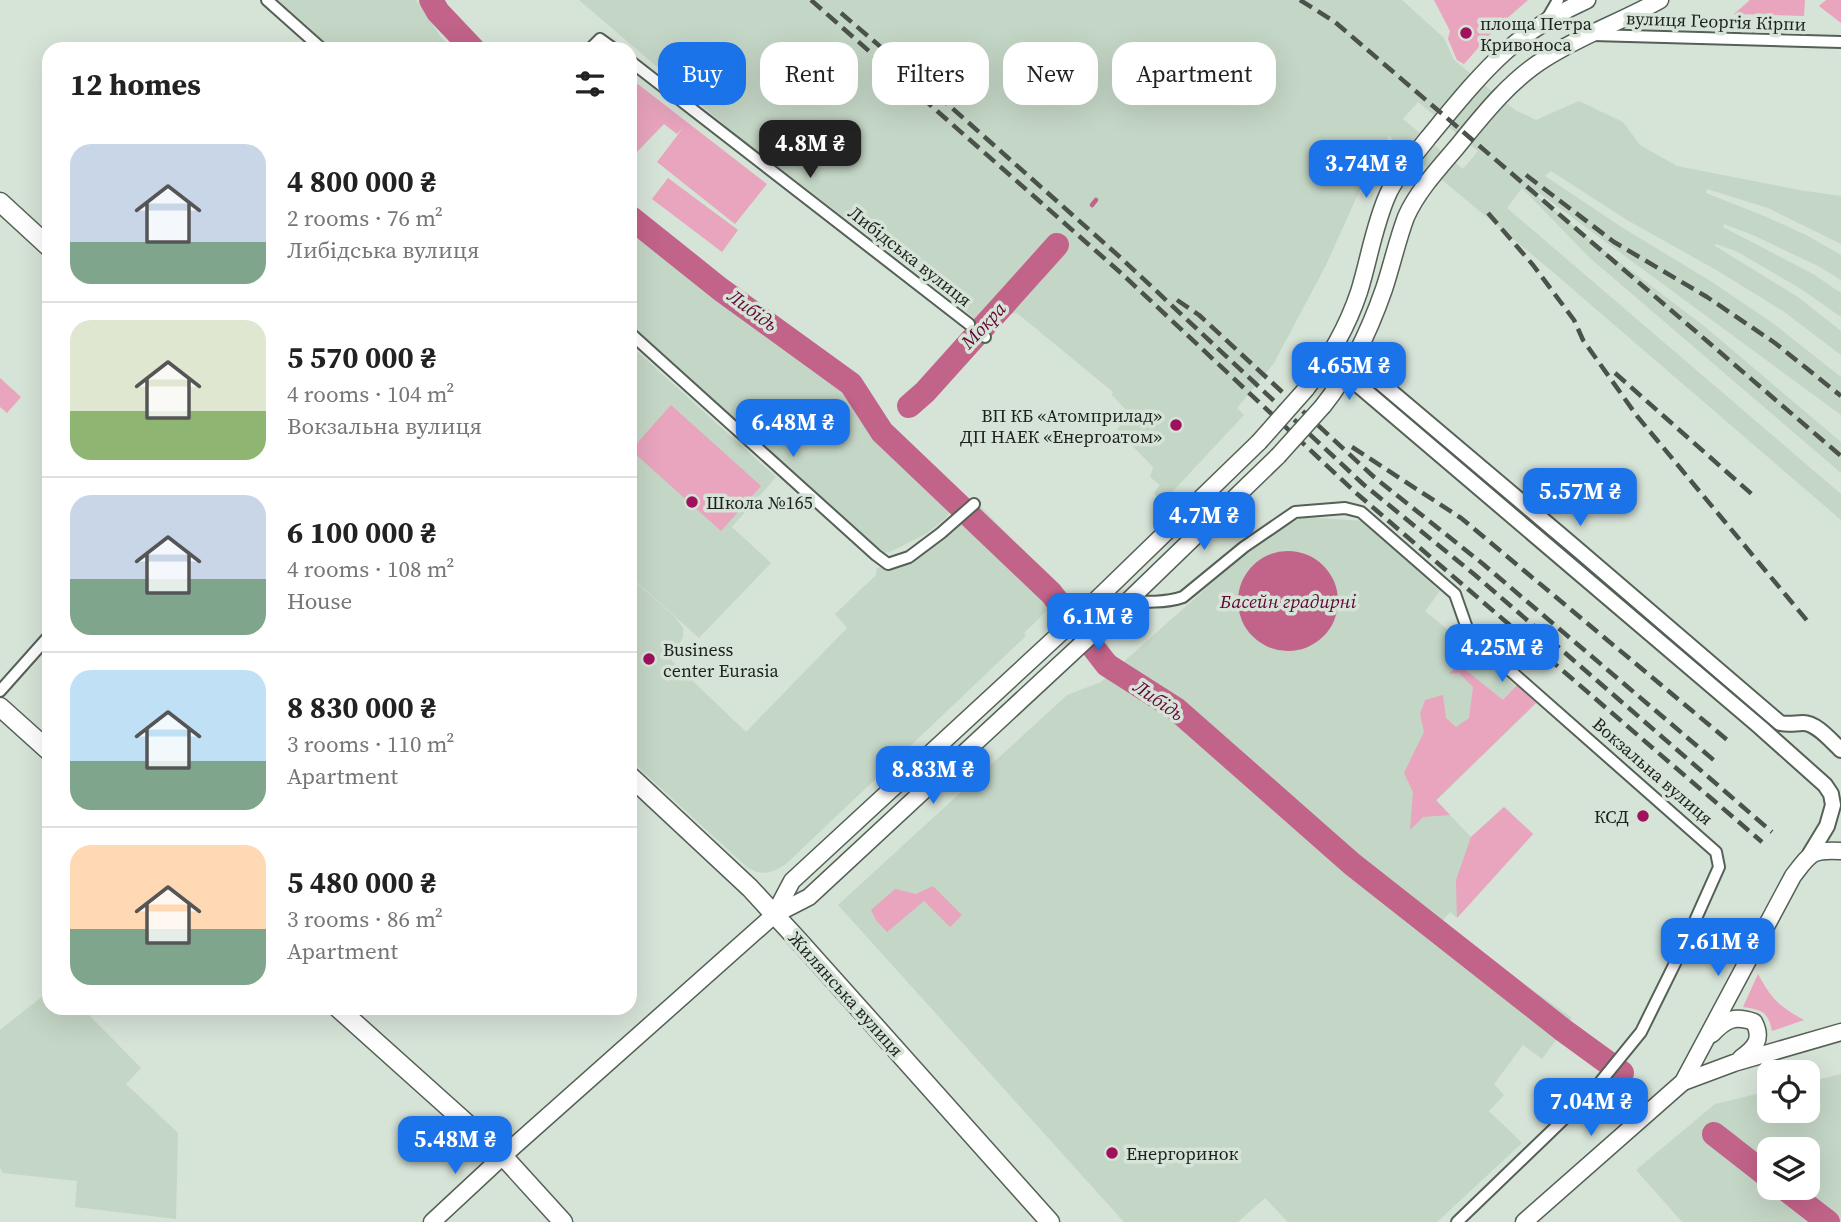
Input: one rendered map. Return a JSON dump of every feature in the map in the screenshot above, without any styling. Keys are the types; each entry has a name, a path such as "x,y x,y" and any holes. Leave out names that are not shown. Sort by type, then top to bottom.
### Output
{"main road":[{"path":"774,915 792,881 1091,604 1259,442 1306,389 1336,345 1349,320 1359,291 1388,193 1401,173 1508,49 1545,22 1587,0"},
{"path":"432,1222 774,915 809,897 1128,601 1278,456 1323,406 1345,375 1354,360 1384,287 1408,214 1435,173 1483,115 1530,68 1565,46 1660,0"},
{"path":"0,202 42,241"},
{"path":"0,707 42,745"},
{"name":"Жилянська вулиця","path":"637,783 750,888 799,940 1051,1222"},
{"path":"1524,1222 1683,1082 1788,884 1813,850 1841,850"},
{"path":"346,1015 503,1156 563,1222"},
{"path":"1706,1041 1722,1024 1735,1018 1754,1022 1759,1040 1753,1049 1734,1063"},
{"path":"1683,1082 1734,1063 1841,1032"}],"street":[{"path":"267,0 314,42"},
{"path":"1545,22 1558,0"},
{"name":"вулиця Георгія Кірпи","path":"1590,35 1841,42"},
{"name":"Либідська вулиця","path":"637,66 969,324"},
{"path":"637,339 888,564 909,557 974,504"},
{"path":"1336,345 1780,723 1812,725 1841,750"},
{"path":"1328,360 1825,785 1841,788"},
{"name":"Вокзальна вулиця","path":"1128,601 1152,602 1183,597 1244,547 1295,512 1345,508 1361,512 1455,594 1471,636 1716,852 1719,867 1641,1032 1601,1082 1457,1222"},
{"path":"0,691 42,644"},
{"path":"1789,753 1784,741 1793,725"},
{"path":"1813,850 1827,826 1833,805 1831,794 1825,785"}],"shaded area":[{"path":"274,0 416,0 446,42 319,42"},
{"path":"579,0 1402,0 1444,38 1454,60 1515,110 1536,120 1579,101 1623,122 1640,145 1677,166 1841,196 1841,244 1768,208 1707,189 1706,193 1806,235 1841,255 1841,280 1755,236 1724,224 1723,227 1813,274 1841,293 1841,317 1801,289 1736,251 1716,244 1715,246 1798,297 1841,331 1841,355 1783,311 1718,271 1627,220 1551,171 1545,176 1774,324 1841,377 1841,415 1535,190 1532,192 1704,326 1841,442 1841,473 1590,258 1522,188 1507,208 1841,494 1841,520 1547,267 1389,136 1359,192 1325,267 1274,363 1237,408 1244,415 1161,504 1154,493 1160,485 1150,477 1153,467 1117,430 1128,412 1112,395 1113,392 1017,313 977,320 702,105 746,105 746,42 658,42 658,68 637,50 637,42 628,42","holes":["1418,102 1478,151 1463,169 1403,119"]},
{"name":"площа Петра Кривоноса","path":"1434,0 1528,0 1496,28 1464,64 1457,60 1448,39 1450,31"},
{"path":"1750,0 1805,0 1804,16 1734,14"},
{"path":"1826,0 1841,0 1841,23 1819,6"},
{"path":"637,83 658,100 658,105 665,105 767,184 735,224 657,162 683,128 677,134 664,124 637,152"},
{"path":"668,178 738,230 722,252 652,199"},
{"path":"637,235 851,392 883,444 952,510 926,534 890,552 883,553 637,330"},
{"path":"1057,244 1066,251 1007,315 985,332 971,322 1040,249 1040,256 1046,256"},
{"name":"Школа №165","path":"637,351 776,477 732,527 771,563 699,638 637,582"},
{"path":"0,378 21,397 7,413 0,407"},
{"path":"671,405 761,486 721,531 637,455 637,443"},
{"path":"979,505 1055,583 1059,599 1024,633 1026,636 786,864 766,873 748,868 637,766 637,583 676,618 683,628 683,637 671,660 746,732 847,628 835,614 876,575 877,568 885,567 953,532"},
{"path":"1303,517 1365,521 1440,591 1425,611 1513,683 1530,709 1436,801 1471,837 1504,807 1533,834 1457,918 1450,912 1440,924 1572,1018 1542,1059 1523,1045 1494,1084 1504,1095 1489,1111 1522,1143 1437,1222 1288,1222 1265,1198 1238,1222 1124,1222 838,905 1067,695 1101,682 1249,550 1269,535"},
{"path":"1458,664 1503,700 1517,685 1536,703 1436,800 1450,815 1423,817 1410,830 1413,792 1404,773 1424,732 1420,714 1425,700 1443,695 1446,718 1456,727 1469,718 1473,687 1459,673 1449,674"},
{"path":"1504,807 1533,834 1457,918 1456,880 1471,837"},
{"path":"933,886 962,915 950,927 924,901 887,932 871,910 895,889 916,894"},
{"path":"1758,974 1776,1001 1804,1020 1772,1031 1766,1015 1743,1007"},
{"path":"42,997 42,1015 89,1015 141,1068 126,1084 178,1133 176,1219 75,1207 77,1181 3,1173 0,1168 0,1030"},
{"path":"1841,1074 1841,1222 1682,1222 1636,1170 1715,1104 1757,1094 1757,1123 1820,1123 1820,1079"}],"water":[{"name":"Басейн градирні","path":"1288,551 1316,559 1330,573 1338,601 1330,629 1316,643 1288,651 1260,643 1246,629 1238,601 1246,573 1260,559"}],"waterway":[{"name":"Либідь","path":"431,0 438,12 466,42"},
{"name":"Мокра","path":"1092,205 1096,200"},
{"name":"Либідь","path":"637,223 720,289 851,384 882,432 1051,593 1107,665 1176,709 1352,864 1563,1030 1622,1073"},
{"name":"Мокра","path":"909,406 925,392 1057,245"},
{"name":"Либідь","path":"1714,1134 1757,1168"},
{"name":"Либідь","path":"1800,1200 1828,1222"}],"railway":[{"path":"811,0 1121,273 1355,492 1762,842"},
{"path":"1300,0 1335,22 1841,456"},
{"path":"841,13 1121,258 1363,484 1475,575 1772,832"},
{"path":"1526,175 1614,242 1707,297 1775,343 1841,396"},
{"path":"1488,213 1533,265 1574,320 1583,340 1637,416 1809,623"},
{"path":"1177,300 1199,315 1374,477 1483,564 1716,762"},
{"path":"1615,373 1755,497"},
{"path":"1352,447 1461,518 1732,744"}],"place":[{"name":"площа Петра Кривоноса","path":"1466,33"},
{"name":"ВП КБ «Атомприлад» ДП НАЕК «Енергоатом»","path":"1176,425"},
{"name":"Школа №165","path":"692,502"},
{"name":"Business center Eurasia","path":"649,659"},
{"name":"КСД","path":"1643,816"},
{"name":"Енергоринок","path":"1112,1153"}]}
